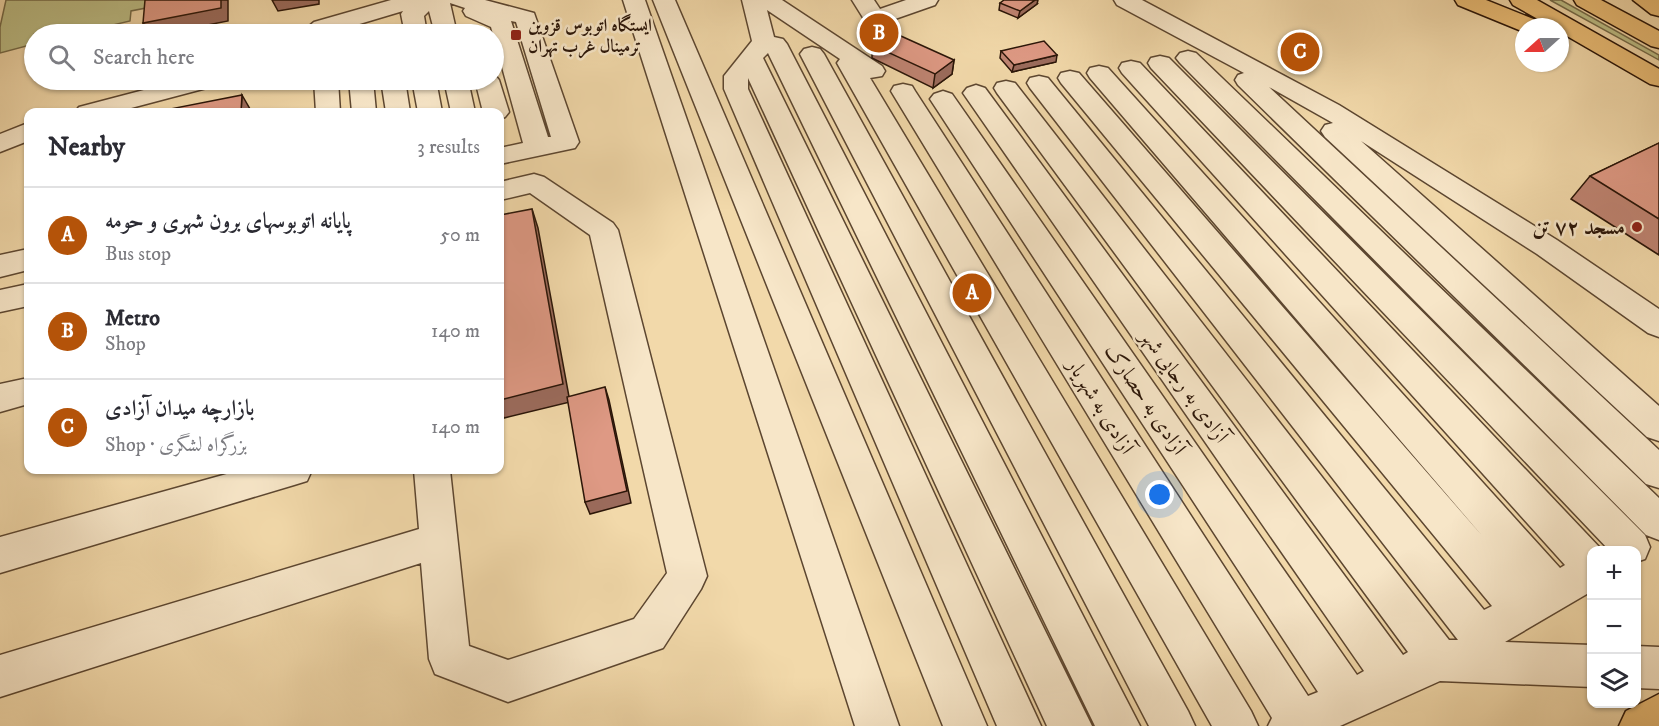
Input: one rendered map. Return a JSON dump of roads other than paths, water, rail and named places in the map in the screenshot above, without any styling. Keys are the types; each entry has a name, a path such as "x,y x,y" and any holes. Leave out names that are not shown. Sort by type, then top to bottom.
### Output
{"main road":[{"path":"1466,0 1515,20"},
{"path":"1521,0 1655,77"},
{"path":"1585,0 1659,41"},
{"path":"1644,0 1659,9"},
{"path":"1569,42 1655,77"},
{"path":"1641,726 1659,716"}],"lane":[{"path":"343,24 416,0"},
{"path":"354,24 354,22 416,0"},
{"path":"386,24 385,20 424,0"},
{"path":"414,24 412,14 429,0"},
{"path":"438,0 444,24"},
{"path":"443,0 469,24"},
{"path":"450,0 501,24"},
{"path":"459,0 526,18 566,141 504,155"},
{"path":"634,0 877,726"},
{"path":"664,0 965,726"},
{"path":"753,0 764,48 1070,726"},
{"path":"767,0 851,60 1236,726"},
{"path":"869,9 927,0"},
{"path":"1125,0 1330,110 1547,247 1659,325"},
{"path":"1151,14 1170,61 1587,562"},
{"path":"504,33 538,147"},
{"path":"764,48 851,60 995,88 1170,61 1247,80 1547,247"},
{"path":"764,48 736,76 736,89 1019,726"},
{"path":"764,48 1118,726"},
{"path":"812,54 1173,726"},
{"path":"1170,61 1659,522"},
{"path":"1170,61 1638,543"},
{"path":"1247,80 1659,473"},
{"path":"995,88 1555,591"},
{"path":"995,88 1479,635 1587,571"},
{"path":"995,88 1439,660"},
{"name":"آزادی به رجایی شهر","path":"995,88 1395,679"},
{"name":"آزادی به حصارک","path":"995,88 1349,700"},
{"name":"آزادی به شهریار","path":"995,88 1295,724"},
{"path":"103,108 171,90"},
{"path":"327,90 328,108"},
{"path":"362,90 364,108"},
{"path":"395,90 397,108"},
{"path":"426,90 429,108"},
{"path":"458,90 463,108"},
{"path":"490,90 495,108"},
{"path":"1330,127 1659,427"},
{"path":"0,144 24,133"},
{"path":"432,474 450,659 508,681 648,634 687,576 603,230 534,183 504,190"},
{"path":"0,266 24,261"},
{"path":"0,301 24,296"},
{"path":"0,398 24,392"},
{"path":"0,555 280,474"},
{"path":"0,676 438,540"},
{"path":"1295,724 1439,660 1587,666"},
{"path":"1641,667 1659,668"}],"place":[{"name":"Metro","path":"879,33"},
{"name":"ایستگاه اتوبوس قزوین ترمینال غرب تهران","path":"516,35"},
{"name":"بازارچه میدان آزادی","path":"1300,52"},
{"name":"مسجد ۷۲ تن","path":"1637,227"},
{"name":"پایانه اتوبوسهای برون شهری و حومه","path":"972,293"}]}
